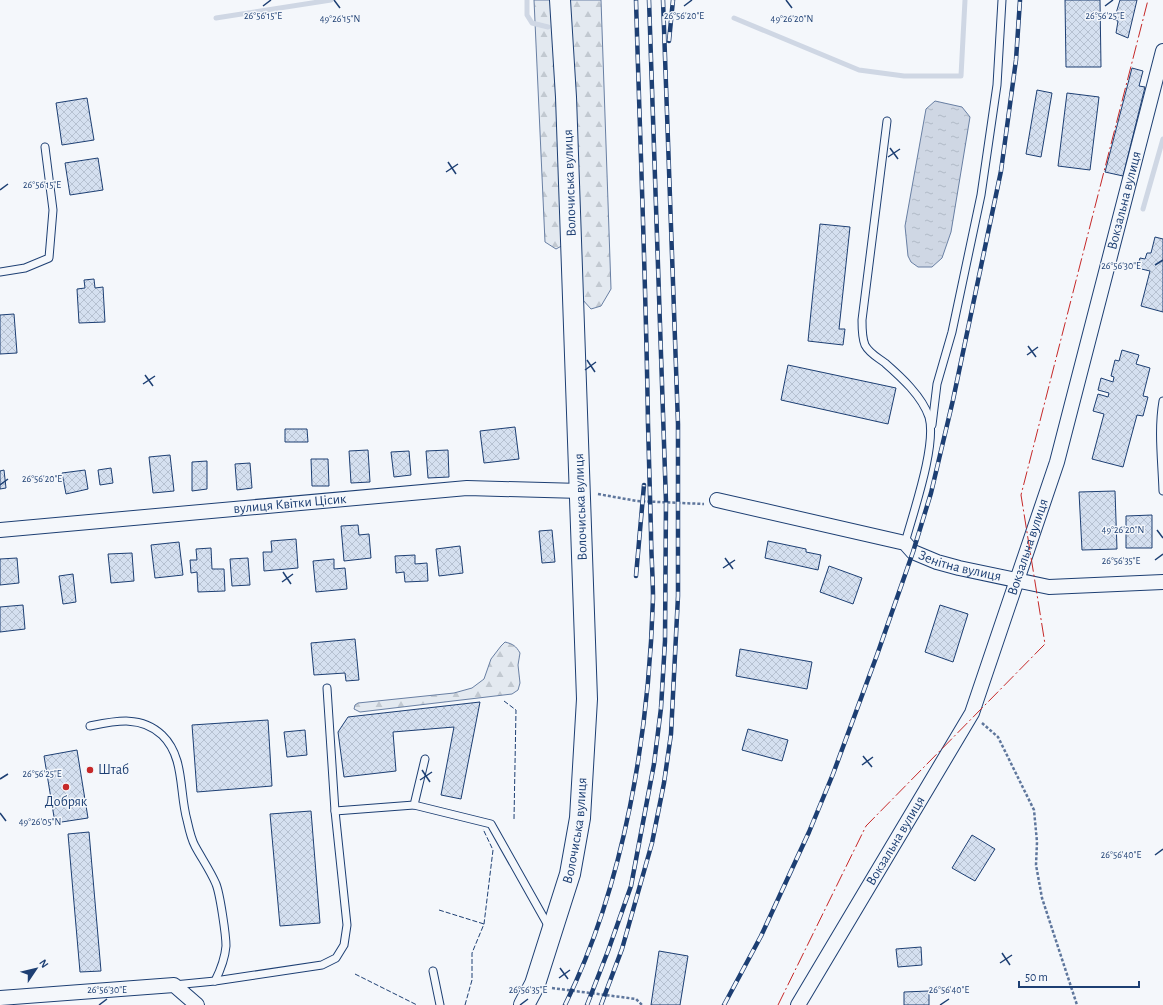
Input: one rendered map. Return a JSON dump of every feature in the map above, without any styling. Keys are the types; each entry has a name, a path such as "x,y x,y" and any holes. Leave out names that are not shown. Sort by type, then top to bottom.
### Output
{"main road":[{"name":"Волочиська вулиця","path":"524,1005 535,984 570,874 580,818 587,699 566,97 560,0"}],"street":[{"name":"Вокзальна вулиця","path":"798,1005 972,713 1057,462 1163,51"},
{"name":"вулиця Квітки Цісик","path":"0,530 467,488 580,491"},
{"name":"Зенітна вулиця","path":"717,500 905,543 912,552 938,562 959,568 1049,587 1163,582"},
{"path":"0,998 174,985 197,1005"}],"lane":[{"path":"905,543 924,475 931,437 937,384 952,332 981,195 997,85 1002,0"},
{"path":"887,121 862,320 864,343 869,352 904,380 913,392 929,417 931,437"},
{"path":"0,272 25,268 49,258 53,210 45,147"},
{"path":"1163,401 1161,410 1163,491"},
{"path":"174,985 215,981 322,965 336,958 344,945 347,925 335,811 327,688"},
{"path":"90,726 121,720 143,723 161,734 171,746 178,763 186,818 194,845 216,885 218,893 226,947 221,970 215,981"},
{"path":"414,805 425,759"},
{"path":"335,811 414,805 491,824 552,933"},
{"path":"433,970 440,1005"}],"path":[{"path":"580,491 624,500 650,502 710,505 717,500"},
{"path":"972,713 998,737 1034,810 1037,842 1036,865 1042,898 1077,1005"},
{"path":"535,984 558,990 636,999 642,1005"}],"green space":[{"path":"534,0 553,0 567,243 556,249 545,242"},
{"path":"570,0 601,0 611,289 601,306 591,309 582,299"},
{"path":"505,642 514,646 520,653 518,665 520,683 518,690 512,694 360,712 354,709 355,705 358,703 454,693 472,688 484,679 491,659"}],"water":[{"path":"935,101 962,107 970,117 951,232 942,258 932,267 918,267 911,262 908,256 905,226 926,109"}],"building":[{"path":"1065,0 1100,0 1101,67 1066,67"},
{"path":"1120,0 1137,0 1128,38 1116,33 1118,21 1114,20"},
{"path":"1132,68 1143,71 1139,86 1145,87 1123,176 1105,172"},
{"path":"1037,90 1052,93 1041,157 1026,154"},
{"path":"1067,93 1099,97 1090,170 1058,166"},
{"path":"87,98 94,140 62,145 56,103"},
{"path":"98,158 103,190 70,195 65,163"},
{"path":"820,224 850,227 839,329 845,329 843,345 808,341"},
{"path":"1155,237 1163,239 1163,312 1141,306 1150,271 1137,268 1140,258 1145,259 1147,253 1151,253"},
{"path":"94,279 95,288 103,287 105,322 79,323 77,289 85,288 84,280"},
{"path":"14,314 17,353 0,354 0,315"},
{"path":"1122,350 1139,355 1136,364 1150,368 1143,396 1148,397 1143,416 1137,415 1123,467 1092,459 1104,414 1093,411 1098,394 1108,397 1109,393 1098,390 1101,378 1113,382 1114,377 1111,376 1115,360 1119,361"},
{"path":"788,365 896,388 888,424 781,400"},
{"path":"515,427 519,459 484,463 480,431"},
{"path":"285,429 307,429 308,442 285,442"},
{"path":"368,450 370,482 351,483 349,451"},
{"path":"448,450 449,477 428,478 426,451"},
{"path":"409,451 411,475 394,477 391,452"},
{"path":"170,455 174,491 153,493 149,457"},
{"path":"311,459 328,459 329,486 312,486"},
{"path":"207,461 207,489 192,491 192,462"},
{"path":"250,463 252,488 237,490 235,464"},
{"path":"111,468 113,483 100,485 98,470"},
{"path":"4,470 6,488 0,489 0,471"},
{"path":"85,470 88,489 66,494 62,473"},
{"path":"1115,491 1117,549 1082,550 1079,492"},
{"path":"1152,515 1152,548 1126,548 1126,516"},
{"path":"358,525 359,535 369,534 371,558 344,561 341,526"},
{"path":"552,530 555,562 542,563 539,531"},
{"path":"296,539 298,568 264,571 263,552 272,552 271,541"},
{"path":"768,541 806,549 806,552 821,555 818,570 765,558"},
{"path":"179,542 183,575 155,578 151,545"},
{"path":"460,546 463,573 439,576 436,549"},
{"path":"211,548 212,569 224,569 225,591 198,592 197,572 191,573 190,560 197,560 196,549"},
{"path":"132,553 134,581 111,583 108,554"},
{"path":"415,555 415,564 427,563 428,581 405,582 404,572 396,573 395,556"},
{"path":"17,558 19,583 0,585 0,559"},
{"path":"248,558 250,585 232,586 230,559"},
{"path":"334,559 334,569 345,568 347,589 316,592 313,561"},
{"path":"829,566 862,578 853,604 820,592"},
{"path":"73,574 76,602 63,604 59,576"},
{"path":"23,605 25,629 0,632 0,607"},
{"path":"940,605 968,614 953,662 925,652"},
{"path":"355,639 359,680 346,681 345,673 314,675 311,643"},
{"path":"740,649 812,662 807,689 736,676"},
{"path":"480,702 461,799 441,795 454,727 393,732 396,771 344,777 338,732 348,717"},
{"path":"268,720 272,786 197,792 192,725"},
{"path":"748,729 788,740 782,761 742,750"},
{"path":"305,730 307,755 287,757 284,732"},
{"name":"Добряк","path":"77,750 88,818 55,823 44,756"},
{"path":"311,811 320,923 280,926 270,814"},
{"path":"89,832 101,971 80,972 68,834"},
{"path":"972,835 995,849 975,881 952,868"},
{"path":"921,947 922,965 898,967 896,949"},
{"path":"659,951 688,956 680,1005 651,1005"},
{"path":"929,991 929,1005 904,1005 904,992"}],"waterway":[{"path":"216,18 331,0"},
{"path":"527,0 527,15 532,23 548,27"},
{"path":"734,18 859,70 904,76 961,76 965,0"},
{"path":"1143,209 1163,139"}],"railway":[{"path":"565,1005 586,958 604,909 618,858 630,806 639,754 651,649 653,590 636,0"},
{"path":"587,1005 631,886 654,764 661,708 665,641 666,502 649,0"},
{"path":"601,1005 622,949 652,843 664,783 671,734 678,596 678,424 663,0"},
{"path":"669,41 673,0"},
{"path":"724,1005 761,936 809,832 833,774 913,552 931,493 953,400 1001,171 1016,60 1020,0"},
{"path":"636,576 644,485"}],"fence":[{"path":"504,701 516,710 514,819"},
{"path":"465,1005 472,980 472,953 484,924 493,850 483,829"},
{"path":"439,910 484,924"},
{"path":"355,974 417,1005"}],"power":[{"path":"778,1005 866,826 1045,644 1021,495 1148,0"}],"place":[{"name":"Штаб","path":"90,770"},
{"name":"Добряк","path":"66,787"}]}
